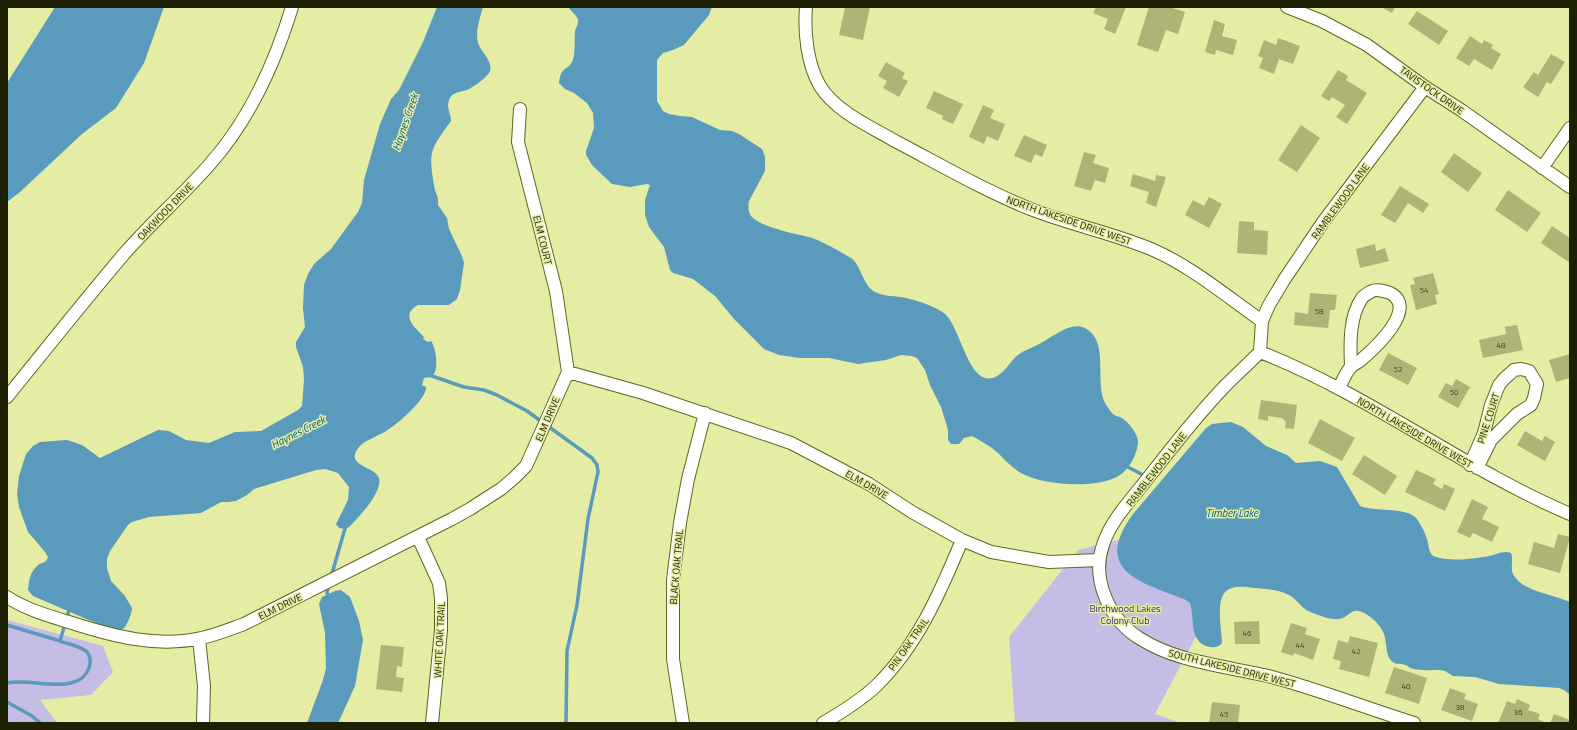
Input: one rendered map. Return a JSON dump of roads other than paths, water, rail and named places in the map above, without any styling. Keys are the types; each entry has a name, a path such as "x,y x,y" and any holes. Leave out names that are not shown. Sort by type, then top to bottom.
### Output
{"street":[{"name":"OAKWOOD DRIVE","path":"7,397 125,253 210,164 226,143 249,110 268,73 292,7"},
{"name":"NORTH LAKESIDE DRIVE WEST","path":"806,7 805,20 808,49 818,82 829,98 853,116 977,185 1015,202 1063,220 1122,238 1151,249 1181,264 1262,321"},
{"name":"TAVISTOCK DRIVE","path":"1287,7 1322,21 1367,45 1570,187"},
{"name":"RAMBLEWOOD LANE","path":"1262,321 1269,305 1284,280 1324,222 1425,87"},
{"name":"ELM COURT","path":"520,109 518,142 556,291 568,372"},
{"path":"1542,168 1570,128"},
{"path":"1339,388 1351,366 1350,343 1354,316 1362,297 1374,290 1388,292 1396,297 1400,305 1396,321 1385,336 1360,361 1351,366"},
{"path":"1260,352 1262,321"},
{"name":"NORTH LAKESIDE DRIVE WEST","path":"1260,352 1289,363 1339,388 1473,466 1533,498 1570,514"},
{"name":"RAMBLEWOOD LANE","path":"1099,560 1108,533 1179,438 1224,387 1260,352"},
{"name":"PINE COURT","path":"1520,369 1529,371 1537,384 1531,405 1517,414 1491,440 1473,466 1499,385 1514,370 1520,369"},
{"name":"ELM DRIVE","path":"7,597 41,614 121,638 156,642 199,639 244,624 418,537 486,499 514,478 526,466 568,372 643,393 791,443 869,484 912,512 962,540 991,552 1049,562 1099,560"},
{"name":"BLACK OAK TRAIL","path":"683,723 673,659 673,580 680,523 688,479 705,413"},
{"name":"WHITE OAK TRAIL","path":"418,537 438,583 442,598 441,630 432,723"},
{"name":"PIN OAK TRAIL","path":"823,723 852,706 876,686 899,660 933,607 962,540"},
{"name":"SOUTH LAKESIDE DRIVE WEST","path":"1099,560 1101,583 1105,596 1118,619 1138,638 1162,650 1187,659 1283,680 1414,723"},
{"path":"199,639 204,692 203,723"}],"water":[{"path":"55,7 164,7 144,63 116,108 82,134 20,192 7,202 7,83"},
{"path":"437,7 483,7 478,25 477,38 480,47 489,61 490,69 489,73 482,80 470,89 456,93 450,97 448,106 451,121 435,144 431,157 434,188 438,199 438,205 447,218 449,229 464,263 460,290 457,299 449,305 418,305 410,313 410,321 424,337 423,339 428,342 431,341 433,344 436,358 436,368 432,376 424,378 422,385 426,387 425,392 417,405 391,428 362,444 355,453 357,462 372,471 379,478 379,484 374,497 349,527 345,529 339,528 336,524 348,500 349,487 338,473 325,469 316,470 254,489 236,501 221,502 201,513 149,517 132,522 128,525 110,551 107,559 107,568 111,581 125,596 132,608 128,622 121,630 112,630 33,596 28,590 30,576 33,570 48,557 28,532 19,507 17,494 19,476 26,454 33,446 40,442 67,440 82,445 100,458 158,430 169,431 186,440 209,443 235,432 261,431 298,410 302,406 304,379 303,367 296,347 296,342 305,327 303,308 304,285 314,264 331,249 358,212 362,203 364,180 380,124 391,99 399,90 423,42"},
{"path":"568,7 712,7 709,15 684,45 663,53 657,60 657,101 663,111 669,114 692,117 720,130 732,131 762,149 765,157 765,171 749,201 748,208 751,216 762,224 770,227 818,240 851,258 858,266 867,285 875,292 918,301 941,311 950,320 973,367 978,374 985,378 995,377 1000,374 1020,353 1067,328 1079,326 1085,328 1093,334 1097,342 1102,394 1105,403 1113,414 1122,418 1128,423 1137,436 1137,449 1130,465 1117,477 1091,484 1053,483 1030,477 1021,473 992,448 972,436 964,438 959,444 951,444 948,440 948,430 941,407 930,385 925,370 917,358 901,355 886,360 858,364 829,358 800,358 779,355 764,349 735,320 715,296 693,279 673,273 670,270 664,247 649,227 645,215 645,200 650,185 647,184 630,187 612,184 592,165 586,155 594,128 593,113 587,103 574,93 565,89 559,83 561,74 572,62 575,31 578,22 578,19"},
{"name":"Timber Lake","path":"1231,422 1243,427 1266,446 1287,455 1296,463 1320,461 1337,467 1360,506 1366,508 1399,511 1413,515 1424,531 1429,550 1433,556 1446,559 1468,559 1502,552 1511,553 1513,574 1523,585 1538,592 1570,602 1570,695 1559,688 1499,684 1475,677 1453,676 1440,670 1417,670 1410,668 1404,664 1396,663 1390,660 1385,637 1381,628 1366,614 1354,611 1339,619 1326,618 1309,612 1289,595 1272,590 1240,587 1232,588 1226,591 1222,596 1220,603 1222,643 1215,647 1210,647 1203,645 1198,641 1195,635 1190,603 1137,579 1126,571 1119,561 1117,549 1122,533 1133,514 1206,428 1212,424"},
{"path":"341,590 350,597 359,621 363,640 355,686 338,723 307,723 326,668 325,633 319,604 322,597"}],"waterway":[{"path":"429,375 464,387 484,390 497,395 527,411 592,458 597,465 598,472 588,519 577,605 567,651 566,723"},
{"path":"1124,465 1145,476"},
{"path":"331,577 346,525"},
{"path":"328,598 327,592 329,585"},
{"name":"Haynes Creek","path":"60,641 70,607"},
{"path":"7,625 79,647 86,651 90,657 88,671 80,679 71,683 55,685 23,682 7,683"},
{"name":"Haynes Creek","path":"7,702 32,716 40,723"}],"park label":[{"name":"Birchwood Lakes Colony Club","path":"1125,614"}]}
